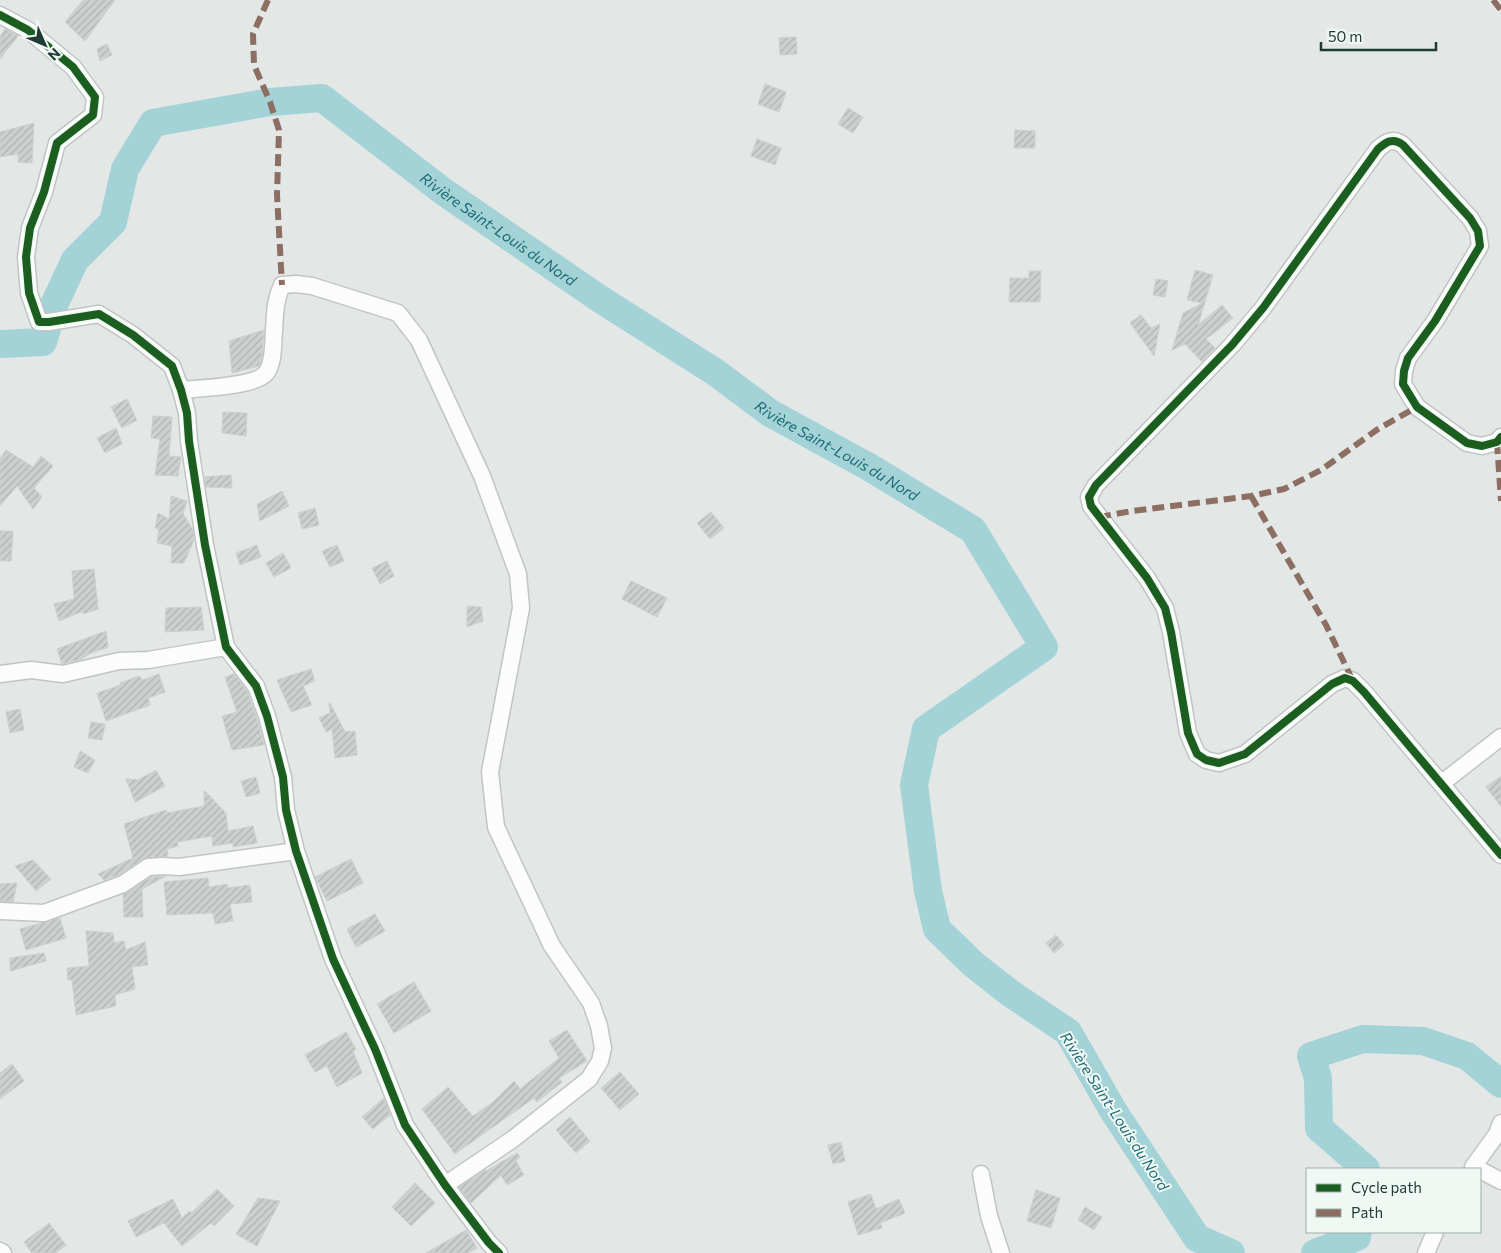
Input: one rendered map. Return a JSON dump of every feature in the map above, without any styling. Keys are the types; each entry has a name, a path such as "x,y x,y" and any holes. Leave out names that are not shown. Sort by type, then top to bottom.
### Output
{"street":[{"path":"0,15 28,30 73,67 95,97 93,114 57,143 44,192 30,228 26,257 29,293 39,322 99,314 133,335 172,366 187,413 189,441 205,545 226,647 256,686 267,716 283,777 286,810 296,851 333,959 376,1050 405,1125 445,1185 489,1243 499,1253"},
{"path":"1501,437 1497,442 1482,446 1467,443 1416,407 1402,384 1408,358 1435,321 1480,246 1478,232 1470,218 1403,145 1397,140 1393,140 1385,143 1378,150 1251,323 1096,485 1089,497 1091,506 1147,578 1165,608 1171,632 1188,733 1197,754 1206,760 1219,763 1244,754 1332,684 1345,678 1353,681 1364,692 1501,855"},
{"path":"181,390 244,383 257,380 267,372 272,353 276,297 282,285 312,286 398,313 419,340 478,467 518,574 521,608 490,772 496,827 552,946 591,1002 599,1026 603,1048 600,1061 589,1079 513,1139 445,1185"},
{"path":"0,674 31,670 63,674 118,661 148,660 226,647"},
{"path":"1442,783 1501,737"},
{"path":"0,911 44,913 123,884 148,868 162,866 179,867 296,851"},
{"path":"1476,1168 1497,1134 1501,1124"},
{"path":"1481,1172 1501,1181"},
{"path":"981,1174 989,1216 1001,1253"},
{"path":"1426,1253 1435,1233"}],"building":[{"path":"83,0 115,0 85,41 65,22"},
{"path":"5,29 18,36 0,59 0,37"},
{"path":"796,37 797,54 780,55 779,38"},
{"path":"107,44 112,55 100,61 97,49"},
{"path":"765,84 786,92 779,112 758,104"},
{"path":"848,108 863,117 853,133 838,124"},
{"path":"34,123 32,163 18,162 18,154 0,157 0,132"},
{"path":"1015,130 1035,131 1035,148 1014,148"},
{"path":"757,139 781,148 775,165 751,156"},
{"path":"1195,270 1213,275 1198,325 1222,305 1233,318 1206,339 1215,348 1202,362 1185,344 1172,350 1183,313 1203,303 1187,300"},
{"path":"1029,271 1041,271 1040,302 1009,302 1010,278 1029,278"},
{"path":"1156,279 1168,281 1165,297 1153,295"},
{"path":"1141,315 1151,328 1160,324 1154,356 1130,323"},
{"path":"264,330 262,356 259,366 232,373 229,341"},
{"path":"127,399 137,420 122,428 111,407"},
{"path":"223,412 247,413 246,436 222,433"},
{"path":"153,416 172,417 169,456 181,457 178,476 155,475 160,439 151,438"},
{"path":"116,428 122,444 105,453 97,438"},
{"path":"6,450 33,467 41,456 53,466 34,488 42,497 33,509 17,486 0,506 0,459"},
{"path":"231,475 232,488 206,487 205,477"},
{"path":"282,491 289,506 260,521 257,504"},
{"path":"171,496 187,501 183,514 193,530 194,540 184,563 171,563 172,546 157,543 159,529 155,528 158,513 169,519"},
{"path":"315,508 319,525 302,529 298,513"},
{"path":"711,512 724,528 710,539 697,523"},
{"path":"0,531 13,531 11,561 0,561"},
{"path":"257,545 261,557 240,565 236,553"},
{"path":"337,545 344,561 330,567 322,551"},
{"path":"283,553 291,568 274,577 266,563"},
{"path":"387,561 394,576 380,584 372,568"},
{"path":"94,569 98,609 83,614 83,611 59,621 54,604 74,599 72,571"},
{"path":"631,581 667,598 657,617 622,599"},
{"path":"467,606 481,607 483,621 467,627"},
{"path":"201,607 204,630 165,632 166,608"},
{"path":"106,631 108,647 89,654 82,659 62,664 57,649"},
{"path":"311,669 315,681 303,686 312,705 291,712 277,680"},
{"path":"159,674 165,692 148,698 150,705 106,721 97,693 121,685 120,683 139,676 143,680"},
{"path":"234,674 247,691 264,745 232,750 222,716 237,712 225,677"},
{"path":"330,703 345,732 355,731 357,755 335,758 332,729 326,732 319,718 330,713"},
{"path":"20,709 24,730 10,733 6,712"},
{"path":"91,722 105,724 102,740 88,738"},
{"path":"80,751 95,760 88,773 74,767"},
{"path":"156,770 165,786 135,802 126,779 138,780"},
{"path":"1501,776 1501,807 1486,787"},
{"path":"256,777 260,793 246,797 241,781"},
{"path":"204,790 226,813 228,831 253,826 257,843 233,847 233,843 213,846 212,836 177,842 178,846 167,849 168,856 143,859 118,875 104,880 98,874 133,858 124,824 166,810 167,813 204,806"},
{"path":"351,859 363,883 327,901 315,877"},
{"path":"33,860 51,879 36,891 15,866"},
{"path":"166,876 142,889 143,917 124,917 123,895 151,877"},
{"path":"208,878 209,887 227,884 228,888 250,885 252,902 230,904 233,921 215,924 213,913 167,915 164,882"},
{"path":"17,883 13,902 0,901 0,884"},
{"path":"375,914 385,931 356,947 347,929"},
{"path":"60,918 66,938 26,950 20,929"},
{"path":"86,931 113,933 114,943 124,941 126,950 145,942 148,965 132,967 135,989 115,995 116,1006 76,1015 72,980 68,980 67,968 89,966"},
{"path":"1056,935 1064,945 1054,953 1046,943"},
{"path":"44,953 46,961 10,971 10,958"},
{"path":"414,982 431,1011 394,1033 377,1004"},
{"path":"567,1030 587,1061 559,1078 562,1082 537,1102 534,1098 455,1154 422,1109 448,1087 473,1116 493,1102 514,1081 520,1089 559,1058 549,1041"},
{"path":"346,1032 356,1049 353,1051 362,1073 337,1087 327,1066 315,1072 305,1055"},
{"path":"12,1064 24,1081 0,1099 0,1073"},
{"path":"620,1072 639,1094 620,1110 601,1088"},
{"path":"384,1098 390,1115 373,1129 362,1117"},
{"path":"570,1117 590,1141 576,1153 556,1130"},
{"path":"841,1142 845,1161 833,1164 828,1145"},
{"path":"517,1153 520,1157 516,1161 524,1175 507,1185 501,1175 471,1203 459,1187 485,1170"},
{"path":"415,1183 435,1203 411,1226 392,1207"},
{"path":"217,1189 234,1206 214,1226 211,1223 182,1246 164,1223 136,1237 128,1221 173,1199 182,1218 190,1211 191,1213"},
{"path":"1036,1190 1060,1198 1051,1228 1027,1221"},
{"path":"871,1194 876,1209 899,1199 905,1213 880,1223 882,1228 858,1235 848,1202"},
{"path":"258,1198 280,1201 257,1246 236,1234"},
{"path":"1085,1207 1102,1217 1094,1230 1078,1220"},
{"path":"49,1223 66,1245 56,1253 32,1253 24,1242"},
{"path":"466,1230 477,1248 468,1253 426,1253"}],"waterway":[{"name":"Rivière Saint-Louis du Nord","path":"0,344 43,342 54,305 75,260 113,222 125,169 153,123 270,102 322,98 444,192 600,299 715,372 770,413 869,467 973,530 1044,647 926,729 914,785 928,891 937,929 973,964 1010,993 1068,1032 1114,1112 1197,1238 1231,1253"},
{"name":"Rivière Saint-Louis du Nord","path":"1365,1168 1319,1128 1318,1078 1311,1056 1363,1039 1423,1041 1467,1056 1501,1084"},
{"name":"Rivière Saint-Louis du Nord","path":"1315,1253 1357,1237 1358,1233"}],"marked path":[{"path":"268,0 253,34 254,65 270,102 279,130 277,195 282,285"},
{"path":"1493,0 1501,10"},
{"path":"1099,517 1251,496 1284,489 1321,470 1378,429 1417,407"},
{"path":"1497,442 1501,501"},
{"path":"1251,496 1326,625 1353,681"}],"cycle path":[{"path":"0,15 28,30 73,67 95,97 93,115 57,143 44,192 30,228 26,257 29,293 39,322 99,314 133,335 172,366 187,413 189,441 205,545 226,647 256,686 267,716 283,777 286,810 296,851 333,959 375,1049 405,1125 445,1185 489,1243 499,1253"},
{"path":"1501,437 1497,442 1482,446 1467,443 1417,407 1403,384 1408,358 1435,321 1480,246 1478,231 1470,218 1403,145 1393,141 1378,149 1263,308 1232,345 1096,485 1089,497 1091,506 1147,578 1165,608 1171,632 1188,733 1197,754 1206,760 1219,763 1245,754 1332,684 1345,678 1353,681 1364,692 1501,855"}]}
